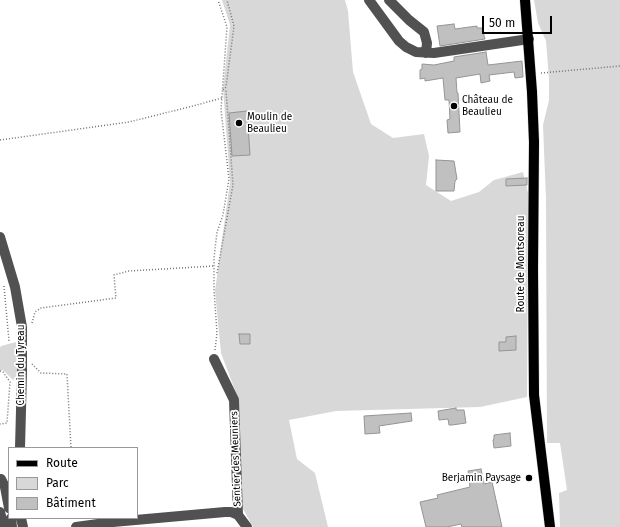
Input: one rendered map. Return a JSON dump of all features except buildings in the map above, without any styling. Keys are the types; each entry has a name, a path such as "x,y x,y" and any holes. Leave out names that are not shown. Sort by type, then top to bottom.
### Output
{"main road":[{"name":"Route de Montsoreau","path":"525,0 529,39 534,142 534,394 550,527"}],"street":[{"path":"369,0 399,41 406,47 416,52 426,53 452,51 529,39"},
{"path":"389,0 409,20 424,32 427,43 426,53"},
{"name":"Chemin du Tyreau","path":"0,237 15,287 22,327 20,447"},
{"name":"Sentier des Meuniers","path":"214,359 234,400 238,515"},
{"path":"1,479 5,487 8,503"},
{"path":"0,512 4,527"},
{"path":"76,527 219,512 231,512 238,515 247,527"}],"path":[{"path":"214,359 217,333 214,266 217,232 223,215 229,179 221,110 227,27 218,0"},
{"path":"217,273 233,185 226,108 226,88 234,26 227,0"},
{"path":"531,74 620,66"},
{"path":"222,90 226,88"},
{"path":"0,140 129,122 222,98"},
{"path":"32,327 32,319 35,312 41,308 116,298 114,275 129,272 214,266"},
{"path":"4,282 9,341"},
{"path":"32,357 32,365 41,374 66,374 71,447"},
{"path":"0,372 3,372 10,382 7,424 0,424"}],"green space":[{"path":"222,0 345,0 348,11 353,72 371,124 393,138 424,134 429,156 426,185 451,201 479,192 494,180 523,172 528,193 527,397 480,407 336,411 289,420 297,459 315,473 328,527 253,527 242,507 239,401 221,353 215,291 230,182 223,88 230,25"},
{"path":"534,0 620,0 620,527 560,527 559,493 567,490 560,443 547,443 546,199 543,125 549,100 549,79 546,41 538,23"},
{"path":"16,342 19,357 17,376 13,380 3,370 0,371 0,348 1,346"}],"place":[{"name":"Château de Beaulieu","path":"454,106"},
{"name":"Moulin de Beaulieu","path":"239,123"},
{"name":"Berjamin Paysage","path":"529,478"}]}
